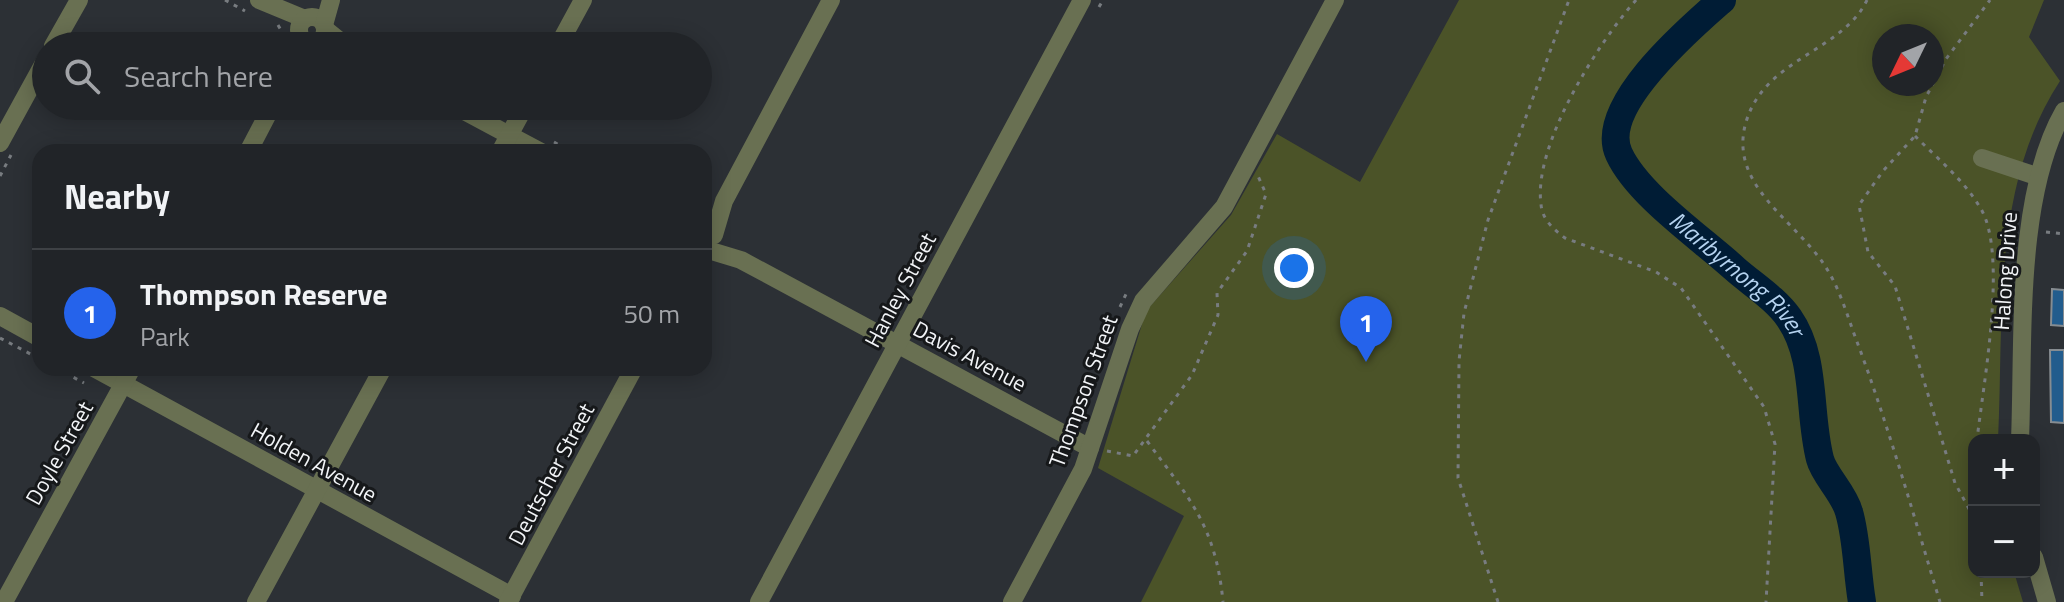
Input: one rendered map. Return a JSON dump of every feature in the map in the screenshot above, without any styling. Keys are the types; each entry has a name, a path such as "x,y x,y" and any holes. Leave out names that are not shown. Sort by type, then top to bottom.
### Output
{"street":[{"path":"61,32 79,0"},
{"path":"308,32 325,0"},
{"path":"308,32 331,0"},
{"path":"566,32 583,0"},
{"path":"712,229 831,0"},
{"name":"Hanley Street","path":"759,602 1082,0"},
{"name":"Thompson Street","path":"1012,602 1090,448 1130,329 1143,301 1224,207 1335,0"},
{"path":"263,2 302,32"},
{"path":"0,143 32,85"},
{"name":"Halong Drive","path":"2020,434 2029,239 2036,176 2064,111"},
{"path":"252,144 265,120"},
{"path":"473,120 505,144 518,120"},
{"path":"1982,158 2036,176"},
{"name":"Davis Avenue","path":"712,244 1090,448"},
{"path":"0,316 32,334"},
{"name":"Holden Avenue","path":"128,376 316,490 510,599"},
{"name":"Doyle Street","path":"4,602 128,376"},
{"path":"256,602 379,376"},
{"name":"Deutscher Street","path":"510,599 630,376"},
{"path":"2040,578 2047,602"}],"path":[{"path":"1498,602 1486,556 1458,478 1459,361 1464,313 1488,220 1569,0"},
{"path":"1636,0 1577,82 1567,103 1544,167 1541,205 1552,229 1565,238 1656,272 1681,288 1764,407 1775,444 1766,602"},
{"path":"1867,0 1860,14 1842,34 1811,48 1766,90 1747,117 1740,144 1744,165 1754,184 1824,263 1838,291 1881,405 1940,602"},
{"path":"1968,507 1955,483 1895,286 1868,252 1859,205 1883,171 1915,136 1926,97 1946,59 1990,0"},
{"path":"1915,136 1963,183 1982,211 1991,238 1991,312 1978,434"},
{"path":"1090,448 1133,456 1147,441 1192,375 1218,315 1217,293 1247,251 1266,194 1258,175 1252,186"},
{"path":"2046,232 2064,234"},
{"path":"0,338 32,355"},
{"path":"1147,441 1202,516 1210,535 1223,602"},
{"path":"1981,578 1982,602"}],"green space":[{"path":"1459,0 2044,0 2029,37 2060,81 2038,122 2022,165 2012,209 2002,301 1998,434 1968,434 1968,578 2016,578 2023,602 1141,602 1184,516 1098,468 1146,311 1231,215 1277,134 1360,182"}],"building":[{"path":"2052,289 2064,290 2064,326 2051,325"},
{"path":"2050,350 2064,350 2064,423 2051,422"}],"waterway":[{"name":"Maribyrnong River","path":"1722,0 1689,29 1633,92 1621,114 1616,135 1619,154 1640,185 1688,230 1777,304 1798,334 1808,368 1820,459 1839,491 1852,522 1862,602"}],"place":[{"name":"Thompson Reserve","path":"1366,362"}]}
